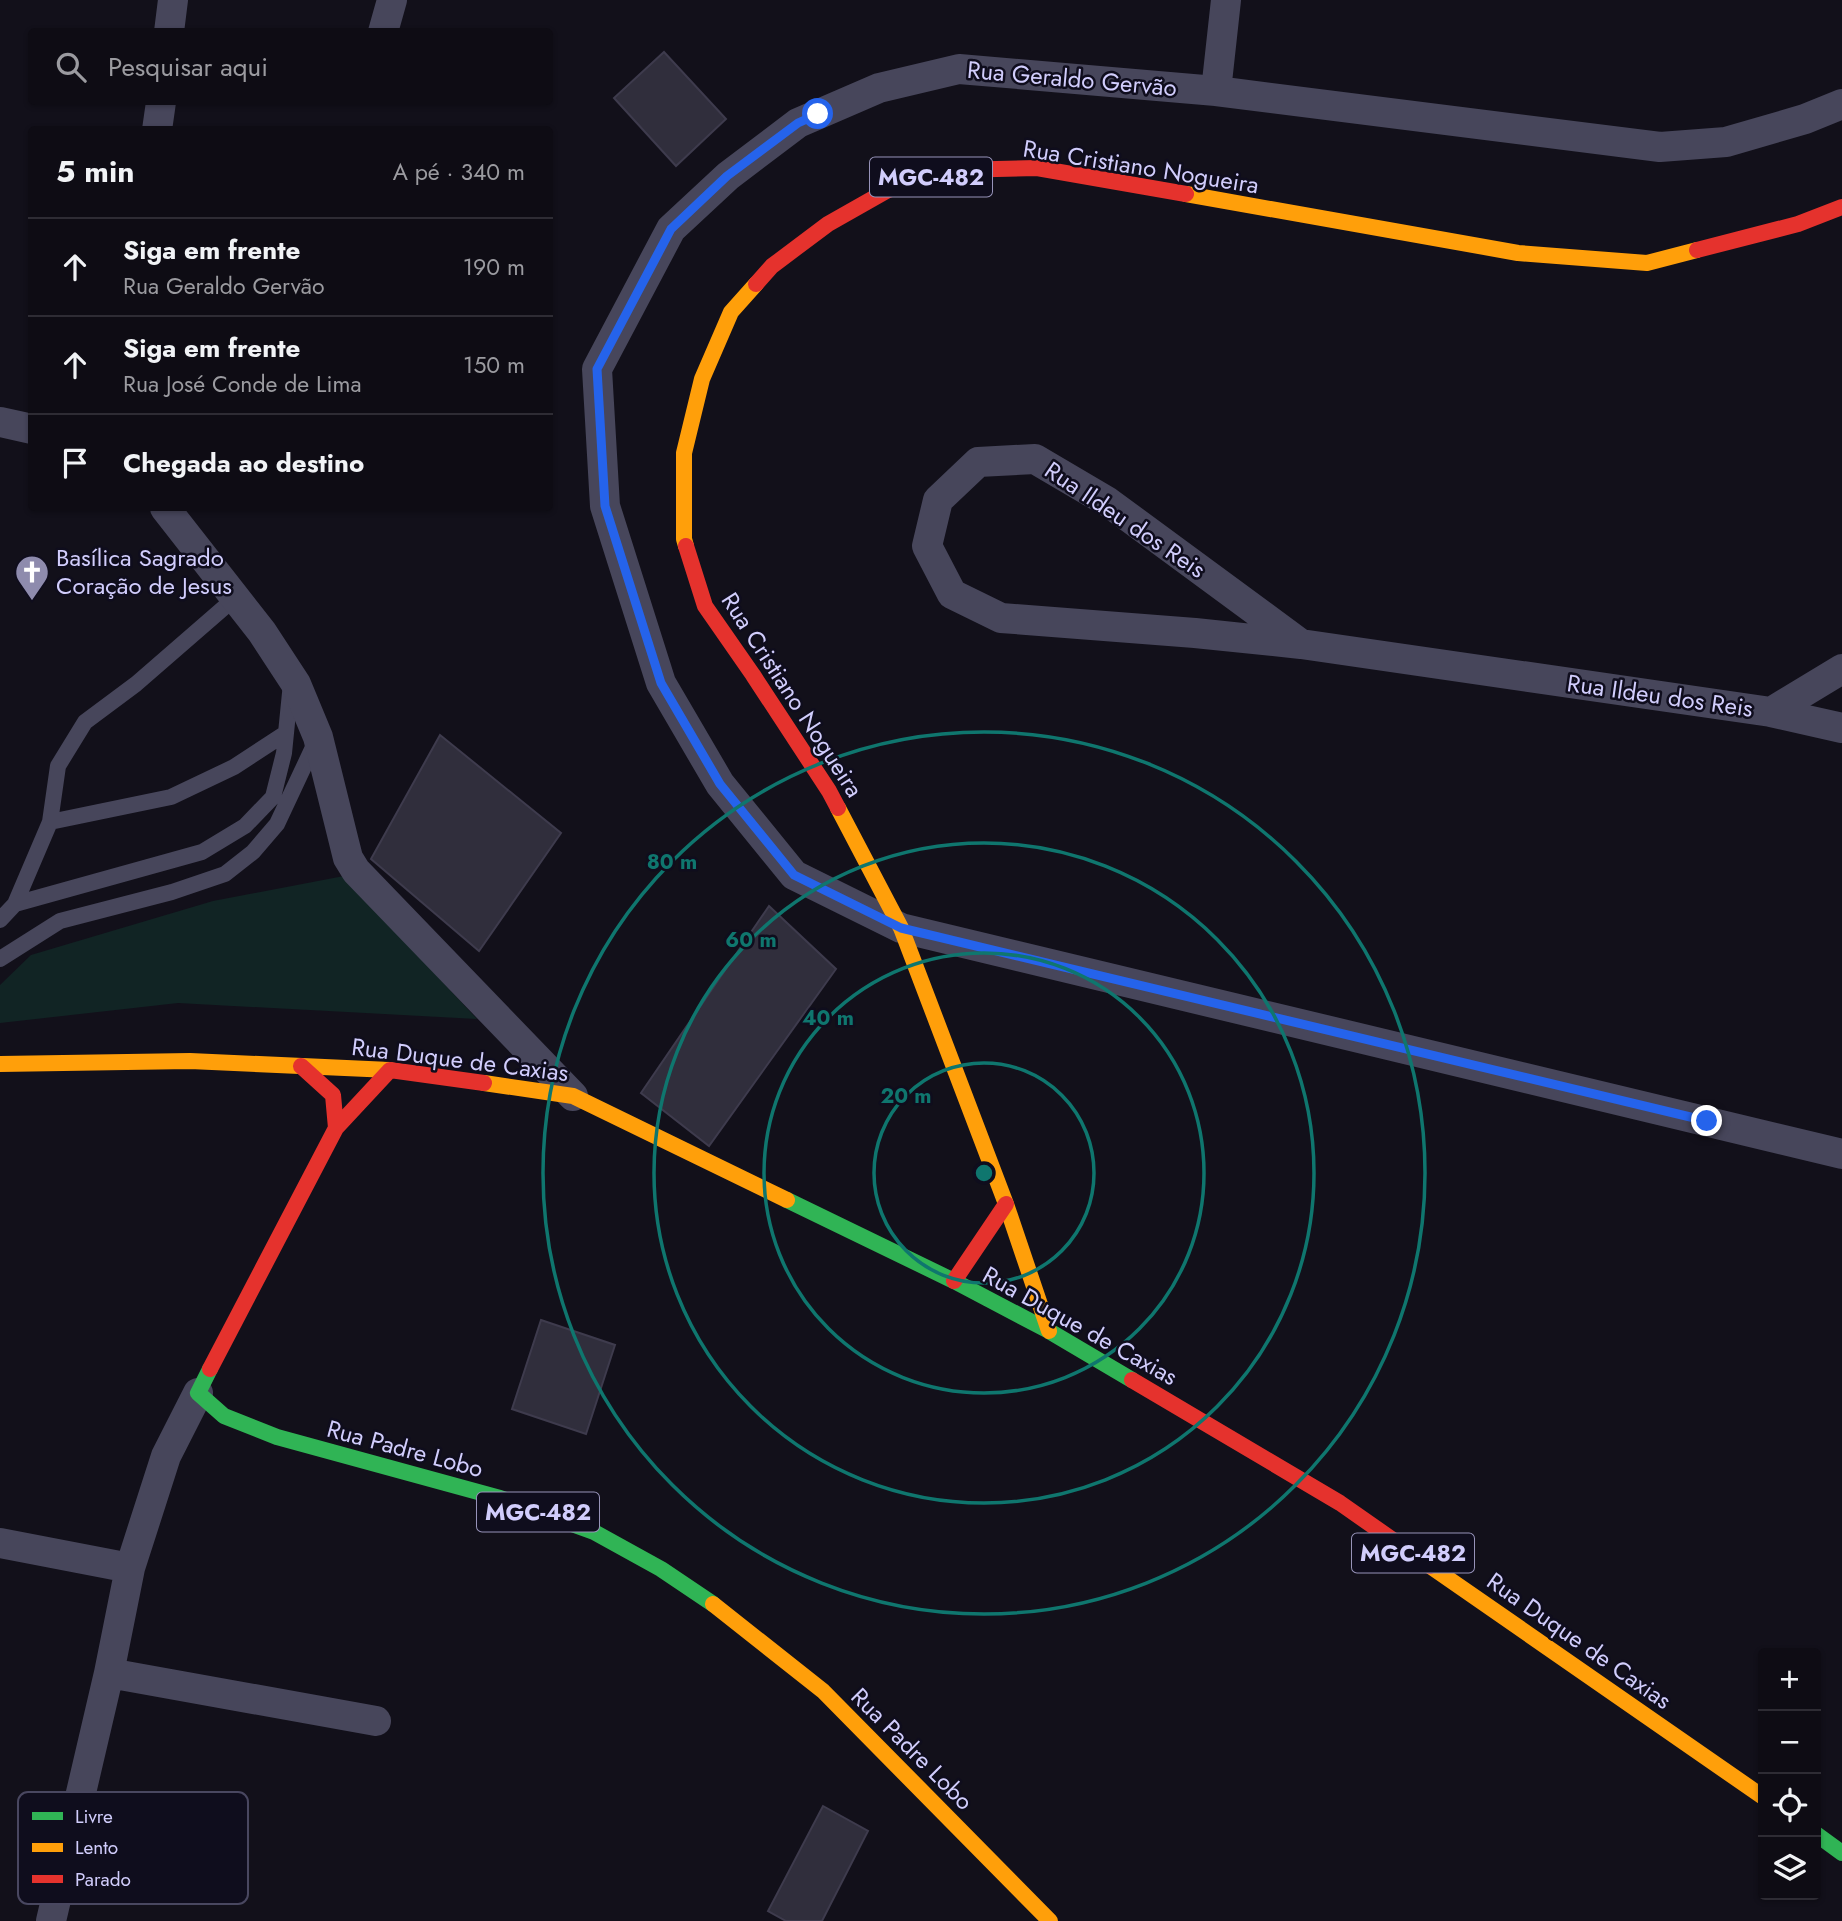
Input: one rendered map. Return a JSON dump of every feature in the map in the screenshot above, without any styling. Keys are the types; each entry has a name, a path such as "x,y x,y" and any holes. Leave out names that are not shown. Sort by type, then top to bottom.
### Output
{"main road":[{"name":"Rua Cristiano Nogueira","path":"901,928 829,791 705,606 684,539 684,453 702,379 731,312 772,265 828,224 888,190 954,170 1037,168 1518,253 1647,263 1797,224 1842,207"},
{"name":"MGC-482","path":"901,928 1006,1204 1049,1331"},
{"name":"Rua Duque de Caxias","path":"0,1063 190,1061 390,1070 573,1096 954,1281 1049,1331 1340,1503 1758,1794"},
{"name":"Rua Duque de Caxias","path":"301,1066 332,1095 335,1128"},
{"path":"198,1392 335,1128 390,1070"},
{"path":"954,1281 1006,1204"},
{"name":"Rua Padre Lobo","path":"198,1392 224,1416 277,1437 499,1498 594,1532 661,1569 718,1607 823,1691 1028,1906 1050,1921"},
{"path":"1820,1837 1842,1853"}],"street":[{"path":"170,28 173,0"},
{"path":"384,28 392,0"},
{"path":"1216,90 1226,0"},
{"name":"Rua Geraldo Gervão","path":"1842,104 1805,119 1726,142 1660,148 1216,90 959,69 879,88 798,123 727,176 671,229 597,369 605,506 661,683 720,784 794,875 901,928 1842,1154"},
{"path":"157,126 160,105"},
{"path":"0,422 28,428"},
{"name":"Rua Ildeu dos Reis","path":"1301,643 1108,502 1035,459 978,462 938,500 927,546 952,594 1001,618 1301,643 1771,712 1842,669"},
{"path":"166,511 262,632 292,677 318,737 348,858 355,871 573,1096"},
{"path":"1771,712 1842,729"},
{"path":"81,1792 130,1568 166,1456 198,1392"},
{"path":"0,1543 130,1568"},
{"path":"109,1673 376,1721"}],"lane":[{"path":"0,920 15,904 50,822 58,766 85,722 136,684 236,598"},
{"path":"15,904 202,852 244,826 273,797 284,754 292,677"},
{"path":"50,822 171,797 234,767 286,733"},
{"path":"0,959 60,921 172,892 225,874 253,852 277,824 318,737"}],"green space":[{"path":"344,876 477,1019 178,1003 0,1023 0,985 31,955 213,901"}],"building":[{"path":"664,52 726,119 676,166 614,98"},
{"path":"440,735 561,833 479,951 371,859"},
{"path":"769,906 836,969 709,1146 641,1093"},
{"path":"541,1320 615,1345 586,1434 512,1409"},
{"path":"823,1806 868,1831 822,1921 786,1921 768,1911"}],"traffic: fast":[{"path":"787,1200 954,1281 1049,1331 1132,1380"},
{"path":"210,1369 198,1393 224,1416 277,1437 500,1498 594,1532 661,1569 713,1604"},
{"path":"1820,1837 1842,1853"}],"traffic: slow":[{"path":"1186,194 1518,253 1647,263 1697,250"},
{"path":"686,546 684,453 702,379 731,312 756,284"},
{"path":"838,808 901,928 1006,1204 1049,1331"},
{"path":"0,1064 190,1061 390,1070"},
{"path":"484,1083 573,1096 787,1200"},
{"path":"1430,1566 1758,1794"},
{"path":"713,1604 823,1691 1050,1921"}],"traffic: jam":[{"path":"756,284 772,266 828,224 888,190 954,170 1037,168 1186,194"},
{"path":"1697,250 1798,224 1842,207"},
{"path":"686,546 705,606 753,675 838,808"},
{"path":"301,1066 333,1095 336,1128"},
{"path":"210,1369 336,1128 390,1070 484,1083"},
{"path":"954,1281 1006,1204"},
{"path":"1132,1380 1340,1503 1430,1566"}],"place":[{"name":"Basílica Sagrado Coração de Jesus","path":"32,602"}],"route":[{"path":"818,114 798,123 727,176 671,229 597,369 605,506 661,683 720,784 794,875 901,928 1707,1121"}]}
